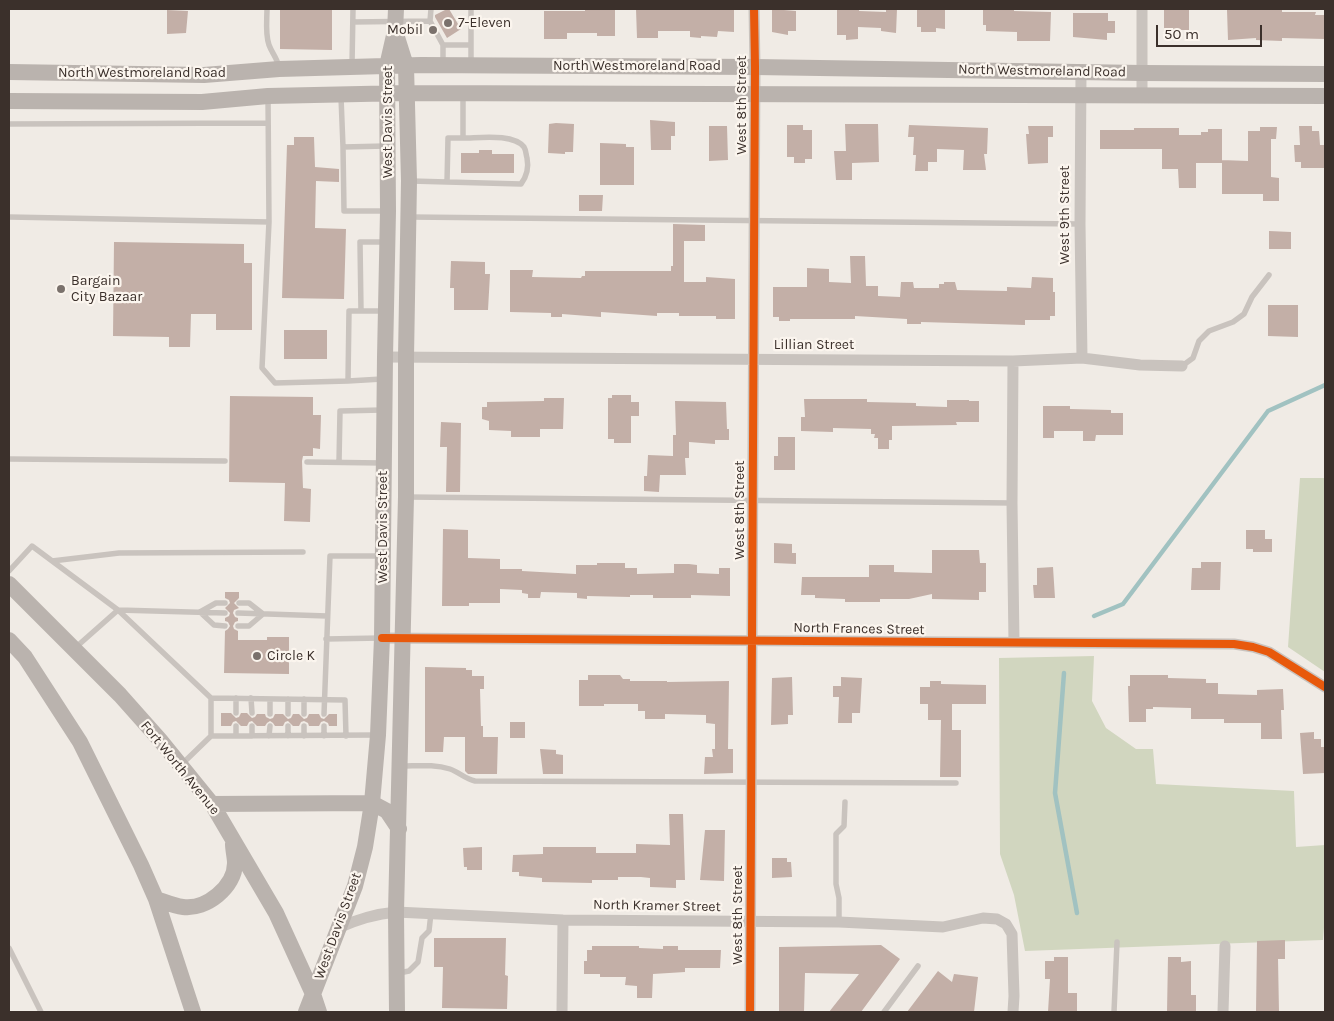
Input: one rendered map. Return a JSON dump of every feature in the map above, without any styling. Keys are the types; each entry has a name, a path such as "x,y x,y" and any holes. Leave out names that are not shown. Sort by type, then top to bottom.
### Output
{"main road":[{"name":"West Davis Street","path":"395,21 406,66 409,181 404,638 396,912 397,1012"},
{"name":"West Davis Street","path":"306,1012 355,886 365,847 372,803 378,735 382,638 384,379 388,211 387,94 388,66 395,21"},
{"name":"North Westmoreland Road","path":"9,72 204,75 273,69 471,66 755,67 1325,74"},
{"path":"268,96 273,69"},
{"name":"North Westmoreland Road","path":"9,100 202,102 268,96 407,93 1325,96"},
{"name":"Fort Worth Avenue","path":"9,584 120,695 212,804 276,914 313,994 319,1012"},
{"path":"9,640 25,657 80,742 141,865 156,899 193,1012"},
{"path":"212,804 372,803 388,811 399,829"},
{"path":"156,899 184,907 194,906 205,903 224,890 231,881 235,864 232,837"}],"street":[{"name":"West 8th Street","path":"750,1012 754,9"},
{"path":"1142,9 1142,96"},
{"name":"West 9th Street","path":"1081,72 1080,224 1082,358"},
{"name":"Lillian Street","path":"385,357 1013,361 1082,358 1140,365 1182,366"},
{"path":"1013,361 1012,503 1014,642"},
{"name":"North Frances Street","path":"382,638 1234,644 1254,647 1269,652 1325,687"},
{"name":"North Kramer Street","path":"338,928 357,919 374,914 396,912 563,920 840,922 943,927 983,918 996,919 1006,924 1012,934 1013,1012"},
{"path":"562,1012 563,920"},
{"path":"1223,1012 1225,946"}],"lane":[{"path":"268,9 267,33 269,45 278,59 273,69"},
{"path":"352,67 353,9"},
{"path":"430,9 430,21 443,45 443,66"},
{"path":"471,9 471,66"},
{"path":"353,22 430,21"},
{"path":"443,45 471,45"},
{"path":"341,94 344,210 388,211"},
{"path":"463,94 463,138"},
{"path":"268,96 269,222 262,368 274,383 384,379"},
{"path":"9,124 268,123"},
{"path":"409,181 521,184 526,177 528,164 525,148 516,140 502,138 448,138 447,182"},
{"path":"343,147 388,146"},
{"path":"9,217 269,222"},
{"path":"408,217 1080,224"},
{"path":"360,311 360,242 387,242"},
{"path":"1182,366 1193,358 1199,341 1209,332 1233,322 1244,314 1252,296 1269,275"},
{"path":"348,381 349,311 386,311"},
{"path":"339,462 340,411 384,410"},
{"path":"9,459 225,461"},
{"path":"307,462 384,463"},
{"path":"406,497 1012,503"},
{"path":"9,571 32,546 118,610 210,698 345,700 346,736"},
{"path":"52,561 119,553 303,552"},
{"path":"324,714 330,556 383,556"},
{"path":"200,612 216,602 225,603"},
{"path":"239,603 249,603 263,614"},
{"path":"74,648 118,610 225,613"},
{"path":"200,612 214,626 225,626"},
{"path":"238,614 327,616"},
{"path":"238,626 249,626 263,614"},
{"path":"326,639 382,638"},
{"path":"210,698 211,736"},
{"path":"236,698 236,714"},
{"path":"251,698 252,714"},
{"path":"270,699 270,714"},
{"path":"288,699 288,714"},
{"path":"304,699 304,714"},
{"path":"236,726 236,736"},
{"path":"252,726 252,736"},
{"path":"269,736 270,726"},
{"path":"288,726 288,736"},
{"path":"304,726 304,736"},
{"path":"324,726 324,736"},
{"path":"180,766 211,736 378,735"},
{"path":"401,766 435,766 452,770 465,778 475,781 956,782"},
{"path":"840,922 839,898 836,884 836,834 844,826 845,802"},
{"path":"397,974 409,970 418,962 422,938 429,931 431,914"},
{"path":"1114,1012 1117,942"},
{"path":"9,948 41,1012"},
{"path":"884,1012 918,966"}],"green space":[{"path":"1300,478 1325,478 1325,672 1288,647"},
{"path":"1094,656 1092,701 1106,728 1136,749 1153,749 1156,784 1294,791 1296,847 1325,845 1323,940 1025,951 1014,895 1000,854 999,658"}],"building":[{"path":"280,9 332,9 332,50 280,49"},
{"name":"7-Eleven","path":"449,9 461,29 447,38 435,15"},
{"path":"585,9 615,9 615,36 597,36 597,33 567,33 567,39 544,39 544,11 585,11"},
{"path":"636,9 734,9 734,32 718,31 717,37 701,36 701,38 690,37 690,31 658,31 658,38 637,38"},
{"path":"772,9 796,11 796,31 788,31 788,35 772,32"},
{"path":"837,9 886,12 886,9 897,9 896,33 881,31 881,28 858,27 858,39 846,40 846,35 837,35"},
{"path":"917,9 945,9 945,29 936,28 936,32 921,32 921,27 917,27"},
{"path":"983,9 1051,12 1050,41 1017,41 1017,32 986,31 986,25 983,25"},
{"path":"1164,9 1189,9 1189,30 1164,30"},
{"path":"1282,9 1282,12 1316,12 1315,15 1325,15 1325,39 1282,38 1282,41 1256,40 1256,38 1228,40 1227,10"},
{"path":"167,10 188,11 186,33 167,34"},
{"path":"1073,13 1108,13 1108,21 1115,21 1115,33 1107,33 1107,40 1073,37"},
{"path":"650,120 675,122 675,136 671,136 671,150 651,150"},
{"path":"549,124 574,124 573,152 565,152 565,154 548,153"},
{"path":"845,124 878,124 879,162 852,163 852,180 836,180 834,151 846,151"},
{"path":"787,125 803,125 803,130 812,130 812,159 805,159 805,163 794,163 794,157 787,157"},
{"path":"909,125 988,128 987,154 984,154 986,170 963,170 964,150 937,149 937,162 928,162 928,171 915,171 916,155 913,155 914,137 908,137"},
{"path":"709,126 727,126 728,160 709,161"},
{"path":"1028,126 1053,126 1053,137 1048,137 1048,163 1028,164 1026,134 1029,134"},
{"path":"1299,126 1312,126 1312,131 1319,131 1320,145 1325,145 1325,168 1301,168 1301,162 1295,162 1294,145 1300,145"},
{"path":"1260,127 1277,127 1276,139 1271,139 1271,177 1279,178 1279,201 1263,201 1263,194 1222,194 1222,160 1248,161 1248,131 1260,131"},
{"path":"1134,128 1179,128 1179,135 1201,135 1201,132 1208,132 1208,129 1222,129 1222,163 1196,163 1196,188 1179,188 1178,169 1162,169 1162,149 1100,149 1100,130 1134,130"},
{"path":"294,137 314,137 315,167 339,169 339,182 316,181 315,228 346,229 344,299 282,298 287,145 294,145"},
{"path":"600,143 626,144 626,147 634,147 634,185 600,185"},
{"path":"479,150 492,150 492,154 514,154 514,173 461,173 461,153 479,153"},
{"path":"579,195 603,195 602,211 579,211"},
{"path":"673,224 705,225 705,241 684,241 684,282 706,282 706,277 735,279 735,319 716,319 716,316 679,316 679,313 657,313 657,316 601,312 601,317 562,314 562,317 551,317 551,313 510,312 510,270 533,270 532,277 581,278 585,276 585,271 671,271 671,266 673,266"},
{"path":"1269,231 1291,232 1291,249 1269,249"},
{"path":"114,242 244,244 244,263 252,263 252,330 216,330 216,314 191,314 190,347 169,347 169,337 113,336"},
{"path":"850,256 865,256 866,286 878,286 878,296 900,297 901,282 913,282 914,288 939,288 939,284 944,284 944,282 955,282 957,290 1007,291 1007,287 1031,288 1032,277 1053,278 1055,316 1050,316 1050,320 1025,320 1025,325 921,322 921,324 907,324 907,319 855,316 855,319 790,319 790,321 779,321 779,317 773,317 773,287 807,287 807,268 829,269 829,282 851,283"},
{"path":"451,261 485,262 485,274 490,274 488,310 454,310 454,288 450,288"},
{"path":"1268,305 1298,305 1298,337 1268,336"},
{"path":"284,330 327,330 327,359 284,359"},
{"path":"612,395 631,395 631,402 639,402 639,416 631,416 631,443 614,443 614,439 608,439 608,398 612,398"},
{"path":"230,396 313,397 313,415 321,415 320,449 313,448 313,456 303,456 302,461 303,488 311,489 310,522 284,521 285,483 229,482"},
{"path":"544,398 564,398 563,429 540,429 540,437 511,437 511,431 489,430 489,421 482,419 482,407 487,407 487,402 544,401"},
{"path":"804,399 867,399 867,402 916,403 916,406 947,407 947,400 979,401 979,422 956,422 957,425 892,426 892,440 889,440 889,449 878,449 878,438 874,438 875,434 871,434 871,429 833,428 833,432 801,431 801,417 805,417"},
{"path":"675,401 726,402 729,440 715,440 715,444 689,442 689,458 685,458 686,475 660,475 659,492 644,491 644,476 647,476 648,455 673,456 673,435 676,435"},
{"path":"1043,406 1070,406 1070,409 1111,410 1111,413 1123,413 1123,435 1096,435 1095,441 1083,441 1083,431 1054,431 1054,438 1043,438"},
{"path":"441,422 461,423 460,492 446,492 447,447 440,447"},
{"path":"778,437 795,437 795,470 774,470 774,456 778,456"},
{"path":"443,529 468,530 468,558 500,559 500,569 576,574 576,565 625,563 625,568 637,568 637,574 674,573 674,564 689,564 697,565 697,573 719,574 719,568 730,568 730,596 691,595 691,598 653,598 653,595 630,595 630,597 587,596 587,599 577,598 577,593 541,592 540,598 528,598 528,594 522,593 522,590 500,589 500,603 469,603 469,606 442,606"},
{"path":"1246,530 1265,530 1265,539 1272,539 1272,552 1253,552 1253,549 1246,549"},
{"path":"774,543 792,544 792,553 796,553 796,564 774,563"},
{"path":"932,550 979,550 980,563 986,563 986,592 979,592 979,600 932,599 932,594 909,599 880,599 880,602 845,602 845,599 815,598 815,595 801,595 802,577 869,577 869,565 894,565 894,572 932,573"},
{"path":"1201,562 1221,562 1220,590 1191,590 1192,568 1201,568"},
{"path":"1053,567 1055,598 1034,598 1033,585 1037,585 1037,568"},
{"name":"Circle K","path":"225,592 239,592 239,598 234,603 239,608 234,610 233,613 238,618 238,621 233,626 238,631 238,640 267,640 267,637 289,637 289,674 224,673 225,631 230,626 225,621 225,618 230,613 225,608 230,603 225,598"},
{"path":"425,667 466,668 466,670 472,670 472,676 484,676 484,689 480,689 481,726 483,726 483,737 498,737 497,774 468,774 465,771 465,737 444,737 443,752 425,752"},
{"path":"588,675 620,675 623,679 630,679 630,681 729,681 728,749 733,749 733,773 704,774 705,757 713,757 712,749 715,749 715,724 706,723 706,715 665,714 665,719 645,719 645,711 638,711 638,704 579,706 579,680 588,680"},
{"path":"1130,675 1168,675 1168,678 1206,679 1206,683 1218,683 1218,694 1257,695 1257,690 1283,689 1284,710 1281,710 1282,739 1261,739 1261,723 1224,723 1224,719 1191,719 1191,708 1153,707 1153,709 1146,709 1146,722 1129,722 1128,686 1130,686"},
{"path":"792,677 793,715 788,715 788,724 771,725 772,678"},
{"path":"841,677 862,678 860,713 852,713 852,723 838,723 839,697 833,697 833,686 841,686"},
{"path":"930,681 941,681 941,684 986,685 986,704 952,704 952,730 961,730 961,777 940,777 941,720 928,720 928,704 920,704 920,687 930,687"},
{"path":"221,713 231,713 236,718 241,713 247,713 252,718 257,714 265,714 270,719 275,714 283,714 288,719 293,714 299,714 304,719 309,714 319,714 324,719 329,714 337,714 337,726 329,726 324,721 319,726 309,726 304,721 299,726 293,726 288,721 283,726 275,726 270,721 265,726 257,726 252,721 247,726 241,726 236,721 231,726 221,726"},
{"path":"510,722 525,722 525,738 510,738"},
{"path":"1314,732 1314,739 1321,739 1321,747 1325,747 1325,773 1303,774 1300,733"},
{"path":"540,749 556,750 556,754 563,755 563,774 543,774"},
{"path":"669,814 683,814 685,880 676,880 676,888 650,887 650,878 641,877 618,877 618,880 592,880 592,883 542,882 542,878 519,876 519,872 512,872 513,855 543,854 543,847 596,847 596,853 636,853 636,844 670,845"},
{"path":"705,830 725,830 724,881 700,880"},
{"path":"482,847 482,870 467,870 467,867 464,867 463,848"},
{"path":"772,858 787,858 787,862 791,862 792,877 772,878"},
{"path":"434,938 506,938 505,975 508,976 507,1009 442,1008 443,967 434,967"},
{"path":"1285,940 1285,959 1278,959 1279,1012 1256,1012 1257,941"},
{"path":"881,945 900,959 861,1012 829,1012 859,974 805,973 804,1012 779,1012 779,947"},
{"path":"592,946 639,946 639,948 663,949 663,946 678,946 678,950 721,950 720,968 685,968 685,972 653,974 652,998 637,998 637,986 625,985 626,977 600,977 600,974 584,974 584,961 587,961 587,950 592,950"},
{"path":"1054,957 1068,957 1068,993 1077,993 1077,1012 1048,1012 1050,979 1045,979 1045,961 1054,961"},
{"path":"1168,957 1181,957 1181,962 1191,961 1191,995 1196,995 1196,1012 1167,1012"},
{"path":"938,971 952,982 954,974 978,977 974,1012 907,1012"}],"waterway":[{"path":"1094,616 1123,604 1268,411 1325,385"},
{"path":"1064,673 1055,793 1077,913"}],"cycle path":[{"path":"750,1012 754,9"},
{"path":"382,638 1234,644 1269,652 1325,687"}],"place":[{"name":"7-Eleven","path":"448,23"},
{"name":"Mobil","path":"433,30"},
{"name":"Bargain City Bazaar","path":"61,289"},
{"name":"Circle K","path":"257,656"}]}
